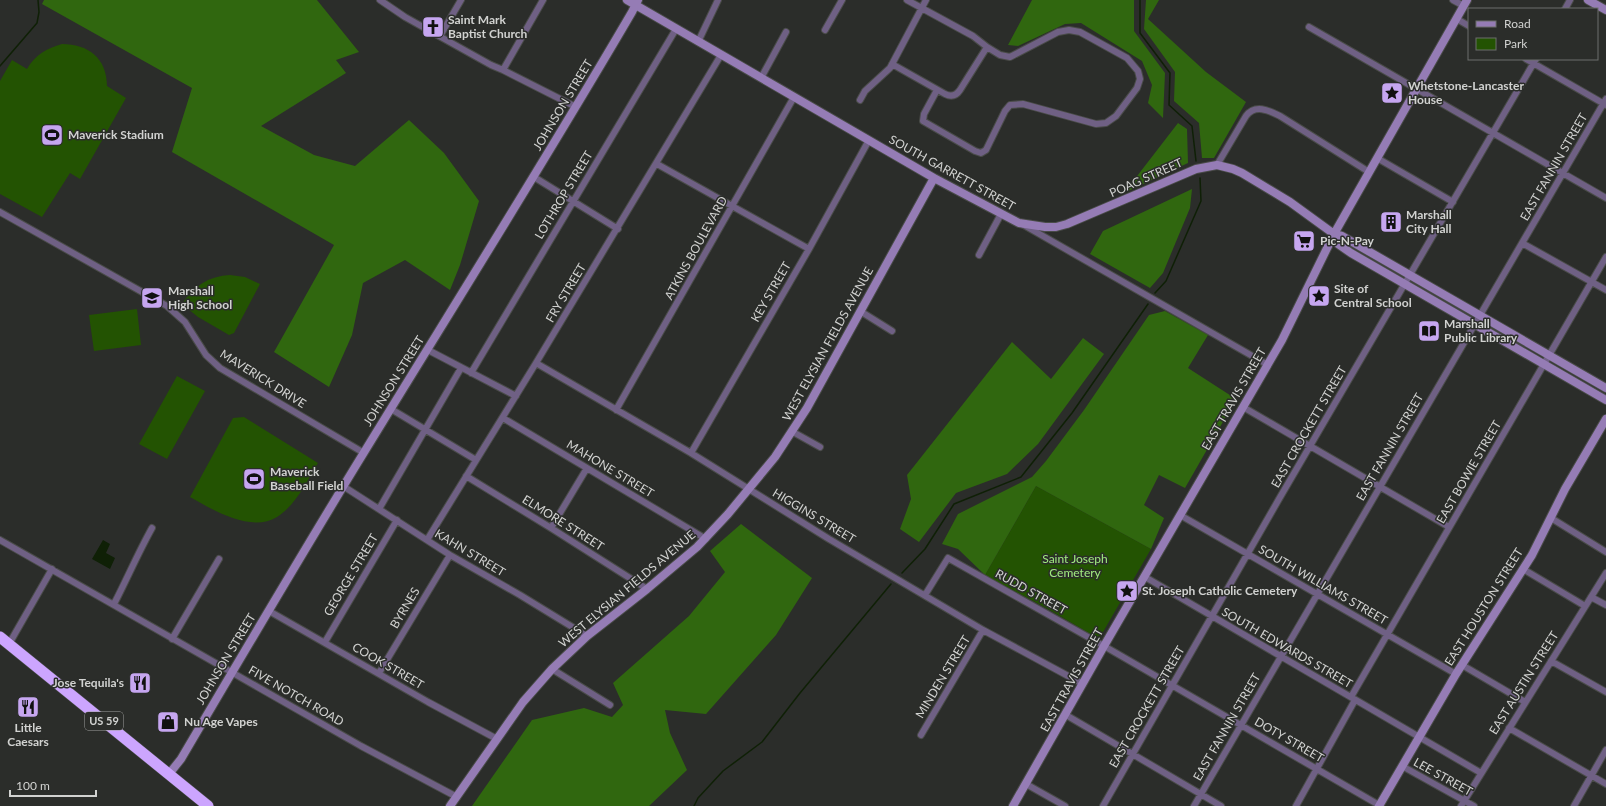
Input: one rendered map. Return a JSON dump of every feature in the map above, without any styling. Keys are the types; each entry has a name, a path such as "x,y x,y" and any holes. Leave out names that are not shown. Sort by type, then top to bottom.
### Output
{"highway":[{"name":"US 59","path":"0,637 208,806"}],"street":[{"path":"380,0 491,65 576,107"},
{"path":"440,36 461,0"},
{"path":"503,70 543,0"},
{"name":"SOUTH GARRETT STREET","path":"627,0 636,3 676,30 934,178 1019,223 1268,365"},
{"path":"698,42 718,0"},
{"path":"824,30 842,0"},
{"path":"907,0 973,36 1000,55 1010,57 1058,32 1069,30 1076,31 1127,58 1137,68 1140,83 1136,91 1116,116 1102,124 1023,104 1010,105 1005,111 986,150 981,152 975,151 923,121 923,117 937,90"},
{"path":"860,100 866,90 887,72 926,0"},
{"path":"1453,0 1465,3"},
{"path":"1588,0 1606,10"},
{"name":"JOHNSON STREET","path":"169,774 181,759 343,486 534,177 636,3"},
{"name":"EAST TRAVIS STREET","path":"1013,806 1104,646 1268,365 1334,234 1465,3"},
{"path":"1456,19 1468,25"},
{"path":"1309,27 1606,198"},
{"name":"LOTHROP STREET","path":"471,373 676,30"},
{"path":"761,78 786,32"},
{"path":"892,64 949,96 958,93 987,47"},
{"name":"FRY STREET","path":"427,540 618,229 721,55"},
{"path":"1535,61 1605,103"},
{"name":"EAST CROCKETT STREET","path":"1103,806 1535,61"},
{"name":"ATKINS BOULEVARD","path":"616,410 794,98"},
{"name":"EAST FANNIN STREET","path":"1194,806 1316,594 1605,103"},
{"path":"1369,172 1280,116 1268,111 1256,109 1249,112 1246,116 1216,165 1233,168 1242,173 1290,202 1334,234 1342,236 1411,275 1606,388"},
{"name":"KEY STREET","path":"691,454 809,249 869,140"},
{"path":"1377,158 1453,202"},
{"path":"657,164 809,249"},
{"name":"POAG STREET","path":"1019,223 1045,227 1056,227 1067,224 1196,169 1216,165"},
{"path":"534,177 618,229"},
{"name":"WEST ELYSIAN FIELDS AVENUE","path":"450,806 523,702 552,669 587,636 647,590 706,539 750,490 793,432 934,178"},
{"name":"MAVERICK DRIVE","path":"0,212 167,306 185,322 206,355 220,368 364,453"},
{"path":"979,255 1002,214"},
{"path":"1334,234 1338,244 1606,400"},
{"path":"1522,243 1606,290"},
{"name":"EAST BOWIE STREET","path":"1296,806 1317,769 1387,634 1606,257"},
{"path":"860,311 892,331"},
{"path":"428,350 516,396"},
{"name":"HIGGINS STREET","path":"536,363 691,454 983,630 1083,684"},
{"path":"379,509 461,368"},
{"path":"1243,407 1449,527"},
{"path":"391,409 476,460"},
{"name":"MAHONE STREET","path":"503,418 706,539"},
{"name":"EAST HOUSTON STREET","path":"1379,806 1456,674 1523,569 1565,489 1606,419"},
{"path":"793,432 820,447"},
{"path":"551,528 587,468"},
{"name":"ELMORE STREET","path":"466,476 551,528 647,590"},
{"name":"KAHN STREET","path":"343,486 450,555 587,636"},
{"name":"SOUTH WILLIAMS STREET","path":"1180,515 1456,674"},
{"path":"1551,518 1606,552"},
{"name":"GEORGE STREET","path":"325,642 397,520"},
{"path":"114,604 152,528"},
{"name":"FIVE NOTCH ROAD","path":"0,540 361,746 457,797"},
{"name":"BYRNES","path":"379,673 450,555"},
{"name":"RUDD STREET","path":"925,595 948,558 1104,646"},
{"path":"172,639 219,559"},
{"path":"9,644 52,569"},
{"path":"1523,569 1585,606"},
{"name":"EAST AUSTIN STREET","path":"1462,804 1606,573"},
{"name":"SOUTH EDWARDS STREET","path":"1144,577 1481,773"},
{"path":"1591,597 1606,606"},
{"name":"COOK STREET","path":"269,611 496,739"},
{"name":"MINDEN STREET","path":"921,734 983,630"},
{"name":"DOTY STREET","path":"1104,646 1379,806"},
{"path":"1551,661 1606,692"},
{"path":"1462,665 1525,702"},
{"path":"552,669 610,705"},
{"path":"1066,715 1221,806"},
{"path":"1509,728 1606,784"},
{"path":"1574,806 1606,750"},
{"name":"LEE STREET","path":"1402,766 1462,804 1474,806"},
{"path":"1026,784 1064,806"}],"green space":[{"path":"44,0 317,0 359,52 336,60 346,73 261,126 314,155 355,166 409,120 444,153 479,201 460,265 450,290 405,260 363,283 352,335 329,387 274,352 334,245 172,152 192,88 42,4"},
{"path":"1032,0 1134,0 1134,31 1165,73 1163,118 1148,103 1152,85 1142,61 1081,23 1065,24 1018,46 1008,45"},
{"path":"1146,0 1159,0 1148,19 1206,72 1246,102 1214,158 1202,158 1199,123 1174,101 1175,72 1144,29"},
{"name":"Maverick Stadium","path":"62,44 80,47 94,54 100,60 104,68 107,86 126,98 80,179 70,173 42,217 0,194 0,81 12,60 27,69 30,64 42,53"},
{"path":"1178,123 1187,129 1188,163 1124,193"},
{"path":"1192,189 1190,208 1163,273 1150,288 1090,254 1103,231"},
{"path":"230,275 245,277 260,284 234,333 229,335 198,317 182,304 191,292 202,283 215,277"},
{"path":"137,309 141,345 94,351 89,315"},
{"path":"1165,311 1208,335 1188,368 1236,399 1185,488 1159,475 1144,505 1164,518 1151,549 1036,486 985,575 958,549 942,544 958,514 1032,477 1046,461 1084,410 1149,315"},
{"path":"1083,338 1104,354 1038,444 1007,474 956,493 919,542 900,529 911,499 907,475 1012,342 1051,379"},
{"path":"177,376 205,391 167,459 139,444"},
{"name":"Maverick Baseball Field","path":"244,417 318,463 290,506 277,517 267,521 244,521 232,518 190,497 233,418"},
{"name":"Saint Joseph Cemetery","path":"1036,486 1151,549 1099,639 985,575"},
{"path":"741,524 812,578 776,635 706,714 665,710 670,733 687,770 649,806 472,806 532,720 584,708 612,717 623,705 613,683 689,616 725,572 710,551"}],"shaded area":[{"path":"103,540 110,544 106,553 115,558 110,569 92,559"}],"waterway":[{"path":"0,66 37,23 39,12 38,0"},
{"path":"1140,0 1140,33 1170,73 1169,105 1192,126 1196,161"},
{"path":"1155,293 1166,281 1201,201 1200,178"},
{"path":"902,573 925,549 954,504 1021,477 1072,413 1148,304"},
{"path":"694,806 698,798 723,771 762,742 800,693 891,584"}],"place":[{"name":"Saint Mark Baptist Church","path":"433,27"},
{"name":"Whetstone-Lancaster House","path":"1392,93"},
{"name":"Maverick Stadium","path":"52,135"},
{"name":"Marshall City Hall","path":"1391,222"},
{"name":"Pic-N-Pay","path":"1304,241"},
{"name":"Site of Central School","path":"1319,296"},
{"name":"Marshall High School","path":"152,298"},
{"name":"Marshall Public Library","path":"1429,331"},
{"name":"Maverick Baseball Field","path":"254,479"},
{"name":"St. Joseph Catholic Cemetery","path":"1127,591"},
{"name":"Jose Tequila's","path":"140,683"},
{"name":"Little Caesars","path":"28,707"},
{"name":"Nu Age Vapes","path":"168,722"}]}
